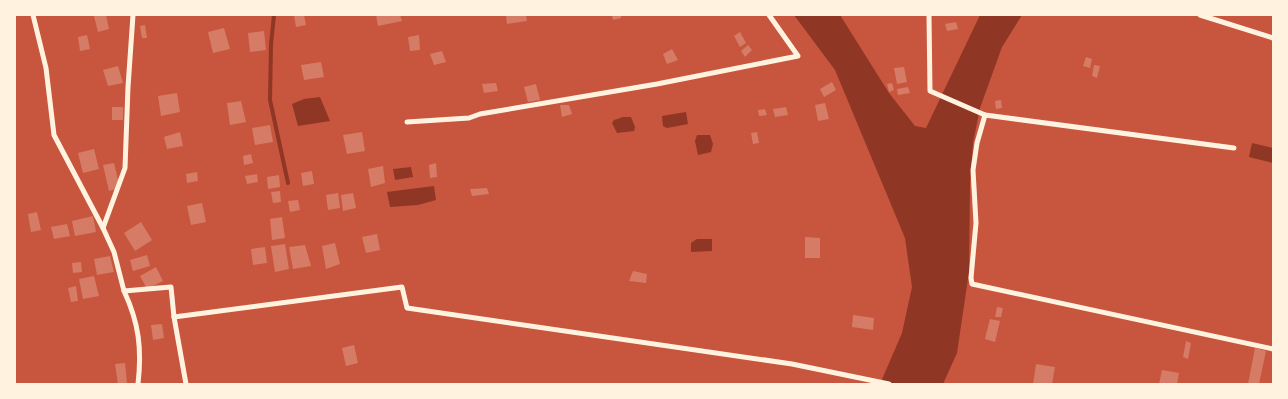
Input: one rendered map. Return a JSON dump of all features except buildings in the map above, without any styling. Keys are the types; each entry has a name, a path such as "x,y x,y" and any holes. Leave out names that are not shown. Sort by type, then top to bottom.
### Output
{"street":[{"path":"33,15 46,68 54,135 114,252 124,291 133,309 138,330 140,353 138,384"},
{"path":"103,228 125,168 133,15"},
{"path":"407,122 469,118 480,114 657,84 798,56 769,15"},
{"path":"929,15 930,91 939,95 983,114 1234,148"},
{"path":"1200,15 1273,38"},
{"path":"983,114 973,170 976,223 970,278 972,284 1273,350"},
{"path":"124,291 171,287 174,317 186,384"},
{"path":"174,317 402,287 407,308 792,364 889,384"}],"shaded area":[{"path":"794,15 840,15 889,93 915,126 926,128 980,15 1022,15 1002,47 980,108 973,143 970,184 969,272 957,353 943,384 880,384 902,333 912,287 905,238 835,70"},
{"path":"320,97 330,121 298,126 292,104 304,99"},
{"path":"686,112 688,124 667,128 663,126 662,116"},
{"path":"631,117 635,127 634,131 617,133 612,123 614,120"},
{"path":"697,135 710,135 713,144 711,152 698,155 695,141"},
{"path":"1252,143 1273,148 1273,163 1249,157"},
{"path":"411,167 413,177 395,180 393,169"},
{"path":"434,186 436,200 418,205 390,207 387,192"},
{"path":"697,239 712,239 712,251 691,252 691,243"}],"waterway":[{"path":"274,15 271,44 270,100 288,183"}]}
